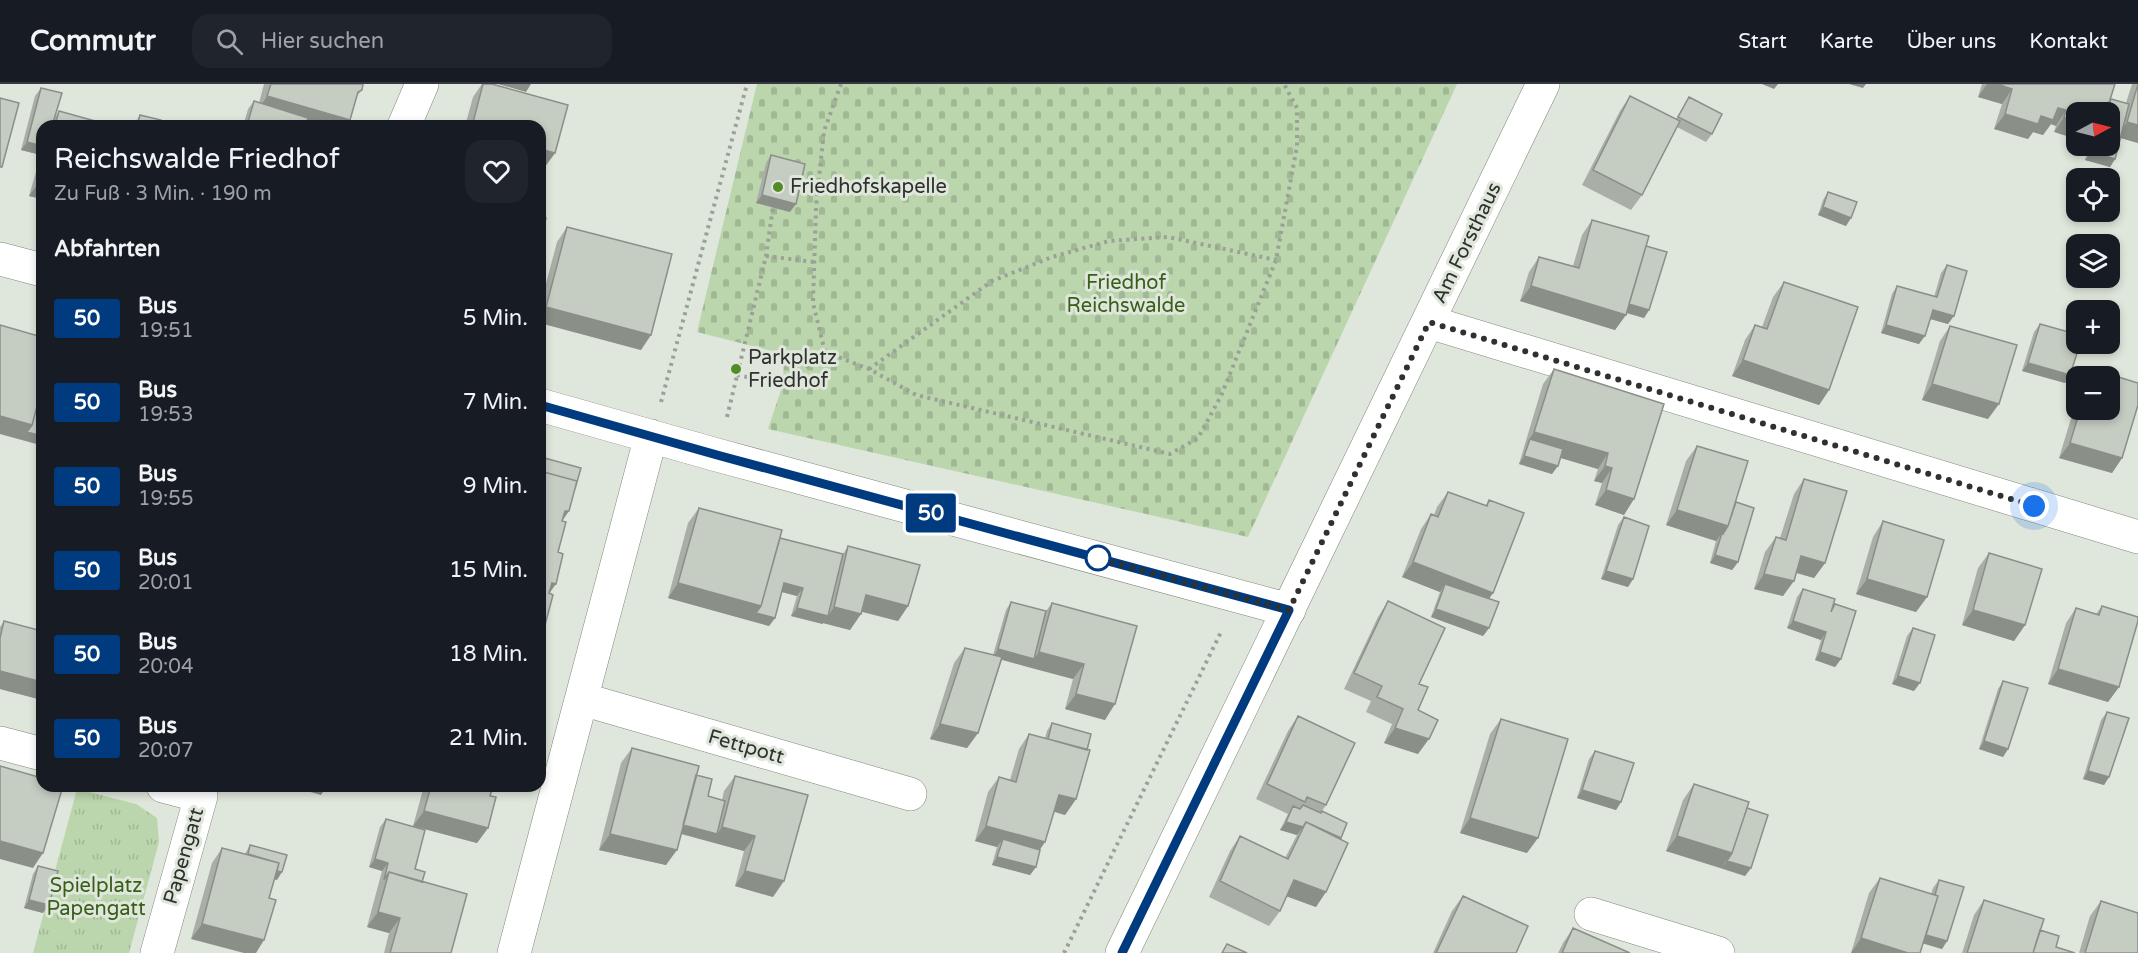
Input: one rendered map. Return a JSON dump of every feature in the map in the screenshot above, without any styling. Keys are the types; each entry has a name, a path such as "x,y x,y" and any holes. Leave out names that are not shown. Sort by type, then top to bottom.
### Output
{"street":[{"path":"407,120 422,84"},
{"name":"Am Forsthaus","path":"1122,953 1543,84"},
{"path":"0,259 36,268"},
{"path":"1429,322 2138,537"},
{"path":"546,407 1289,610"},
{"path":"514,953 651,436"},
{"name":"Fettpott","path":"582,699 910,794"},
{"path":"0,743 36,752"},
{"name":"Papengatt","path":"157,953 201,796 186,792"},
{"path":"1592,914 1718,953"}],"path":[{"path":"651,436 747,84"},
{"path":"825,352 813,303 816,207 824,131 841,84"},
{"path":"825,352 869,369 916,395 1170,454 1198,438 1221,396 1276,260 1297,146 1297,108 1284,84"},
{"path":"717,455 766,256 773,207"},
{"path":"869,369 992,282 1052,257 1109,241 1168,237 1276,260"},
{"path":"766,256 814,262"},
{"path":"737,375 783,384 825,352"},
{"path":"1064,953 1239,595"}],"green space":[{"name":"Friedhof Reichswalde","path":"757,84 1457,84 1248,537 768,429 783,384 784,354 697,332"},
{"name":"Spielplatz Papengatt","path":"76,792 89,792 136,804 157,818 159,842 129,953 33,953"}],"building":[{"path":"271,84 363,84 362,90 358,92 350,120 267,96"},
{"path":"483,84 492,84 568,105 555,153 546,151 546,120 474,120"},
{"path":"1997,84 2115,84 2109,102 2066,102 2066,110 2058,108 2053,120 2041,116 2038,124 2005,114 2012,89"},
{"path":"2138,84 2138,125 2127,122"},
{"path":"41,88 62,93 54,120 36,120 36,144 27,142"},
{"path":"1630,96 1680,121 1642,195 1593,170"},
{"path":"1689,97 1722,114 1712,134 1678,117"},
{"path":"0,98 19,103 2,167 0,167"},
{"path":"2111,99 2129,104 2120,139 2120,102 2110,102"},
{"path":"254,101 308,118 307,120 249,120"},
{"path":"59,111 91,120 57,120"},
{"path":"140,115 161,120 139,120"},
{"name":"Friedhofskapelle","path":"771,155 805,164 796,204 762,195"},
{"path":"1828,192 1857,202 1851,218 1823,207"},
{"path":"1592,220 1649,236 1626,315 1531,286 1539,257 1579,268"},
{"path":"567,227 672,254 651,335 546,307"},
{"path":"1646,246 1667,252 1649,310 1629,304"},
{"path":"1947,265 1967,271 1954,316 1933,310 1925,336 1886,325 1897,286 1937,297"},
{"path":"1784,282 1858,307 1829,390 1743,360 1755,325 1767,329"},
{"path":"2040,324 2066,331 2066,354 2077,354 2073,366 2066,366 2066,374 2028,363"},
{"path":"0,325 36,335 36,410 32,425 0,416"},
{"path":"1950,326 2017,345 1999,404 1932,384"},
{"path":"1554,369 1664,404 1634,499 1606,490 1612,468 1605,466 1608,453 1534,432"},
{"path":"2120,378 2138,383 2138,405 2122,458 2070,443 2077,420 2120,420"},
{"path":"36,410 36,434 27,432 32,425"},
{"path":"1530,439 1563,449 1558,466 1524,456"},
{"path":"1697,446 1748,461 1728,526 1677,510"},
{"path":"546,458 581,468 575,489 577,481 546,473"},
{"path":"546,473 577,481 569,511 565,511 562,521 566,522 558,552 563,554 556,584 552,583 549,593 553,595 546,621"},
{"path":"1804,479 1847,491 1825,563 1801,556 1794,581 1764,574 1776,537 1786,540"},
{"path":"1448,492 1487,506 1489,500 1524,513 1493,593 1413,562 1431,514 1438,517"},
{"path":"1736,502 1754,508 1738,562 1715,555"},
{"path":"699,508 782,530 761,606 678,583"},
{"path":"1624,517 1649,526 1633,579 1606,571"},
{"path":"1883,521 1944,540 1927,597 1867,579"},
{"path":"780,538 843,554 828,616 797,608 803,588 784,583 775,618 756,613 761,606"},
{"path":"848,546 920,565 908,606 866,595 861,614 834,607"},
{"path":"1989,553 2042,569 2025,625 1973,610"},
{"path":"1445,584 1499,602 1489,628 1436,609"},
{"path":"1803,589 1835,599 1831,612 1835,604 1856,611 1841,659 1820,652 1826,632 1793,621"},
{"path":"1388,601 1445,628 1419,684 1428,687 1418,710 1438,720 1429,739 1395,728 1403,709 1377,697 1382,686 1354,673"},
{"path":"1011,602 1046,611 1034,659 998,649"},
{"path":"1052,603 1137,626 1115,704 1076,694 1084,664 1039,652"},
{"path":"2102,606 2138,617 2119,687 2058,669 2076,608 2099,615"},
{"path":"4,621 36,629 36,680 0,671 0,638"},
{"path":"1913,628 1935,635 1920,683 1898,676"},
{"path":"965,648 1002,657 978,733 940,724"},
{"path":"2003,681 2028,688 2008,749 1984,741"},
{"path":"2107,712 2129,718 2109,777 2088,771"},
{"path":"1298,716 1355,743 1326,805 1307,797 1305,802 1267,784"},
{"path":"1501,719 1568,739 1538,838 1470,818"},
{"path":"1052,723 1091,734 1087,750 1048,739"},
{"path":"1029,734 1090,750 1076,799 1059,795 1045,842 986,826 999,777 1016,782"},
{"path":"632,748 699,766 677,850 610,834"},
{"path":"1595,751 1634,763 1621,802 1582,790"},
{"path":"0,766 36,776 36,792 61,792 43,853 0,841"},
{"path":"696,775 712,779 708,796 725,801 717,834 683,825"},
{"path":"735,776 808,795 784,881 745,871 755,836 722,827"},
{"path":"1694,784 1749,802 1732,853 1677,836"},
{"path":"429,792 491,792 490,796 496,797 488,828 424,811"},
{"path":"1303,805 1347,823 1341,838 1306,822 1303,827 1286,822 1293,806 1300,809"},
{"path":"1747,808 1768,815 1751,868 1727,861 1732,853"},
{"path":"386,819 425,830 415,869 425,872 422,882 389,872 384,880 388,863 375,859"},
{"path":"1306,822 1348,843 1326,892 1294,880 1280,911 1220,881 1240,836 1288,859"},
{"path":"1003,839 1040,850 1036,867 997,857"},
{"path":"250,845 287,855 282,872 277,871 279,863 248,854"},
{"path":"222,848 279,863 269,898 276,900 264,940 202,924"},
{"path":"38,866 58,871 49,905 29,900"},
{"path":"389,872 467,894 451,953 390,953 400,918 378,912"},
{"path":"1880,878 1938,896 1920,953 1908,953 1861,938"},
{"path":"1939,880 1964,887 1947,941 1926,935 1938,896 1935,895"},
{"path":"1463,896 1528,926 1516,953 1436,953"},
{"path":"1984,900 2044,919 2033,953 1967,953"},
{"path":"2101,901 2138,913 2138,953 2085,953"},
{"path":"1573,928 1630,953 1562,953"},
{"path":"2040,930 2059,936 2056,947 2075,953 2033,953"},
{"path":"1227,944 1247,953 1222,953"}],"bus line":[{"name":"50","path":"546,407 1289,610 1122,953"}],"place":[{"name":"Friedhofskapelle","path":"778,187"},
{"name":"Parkplatz Friedhof","path":"736,369"}],"route":[{"path":"1098,558 1089,556 1289,610 1429,322 2034,506"}]}
